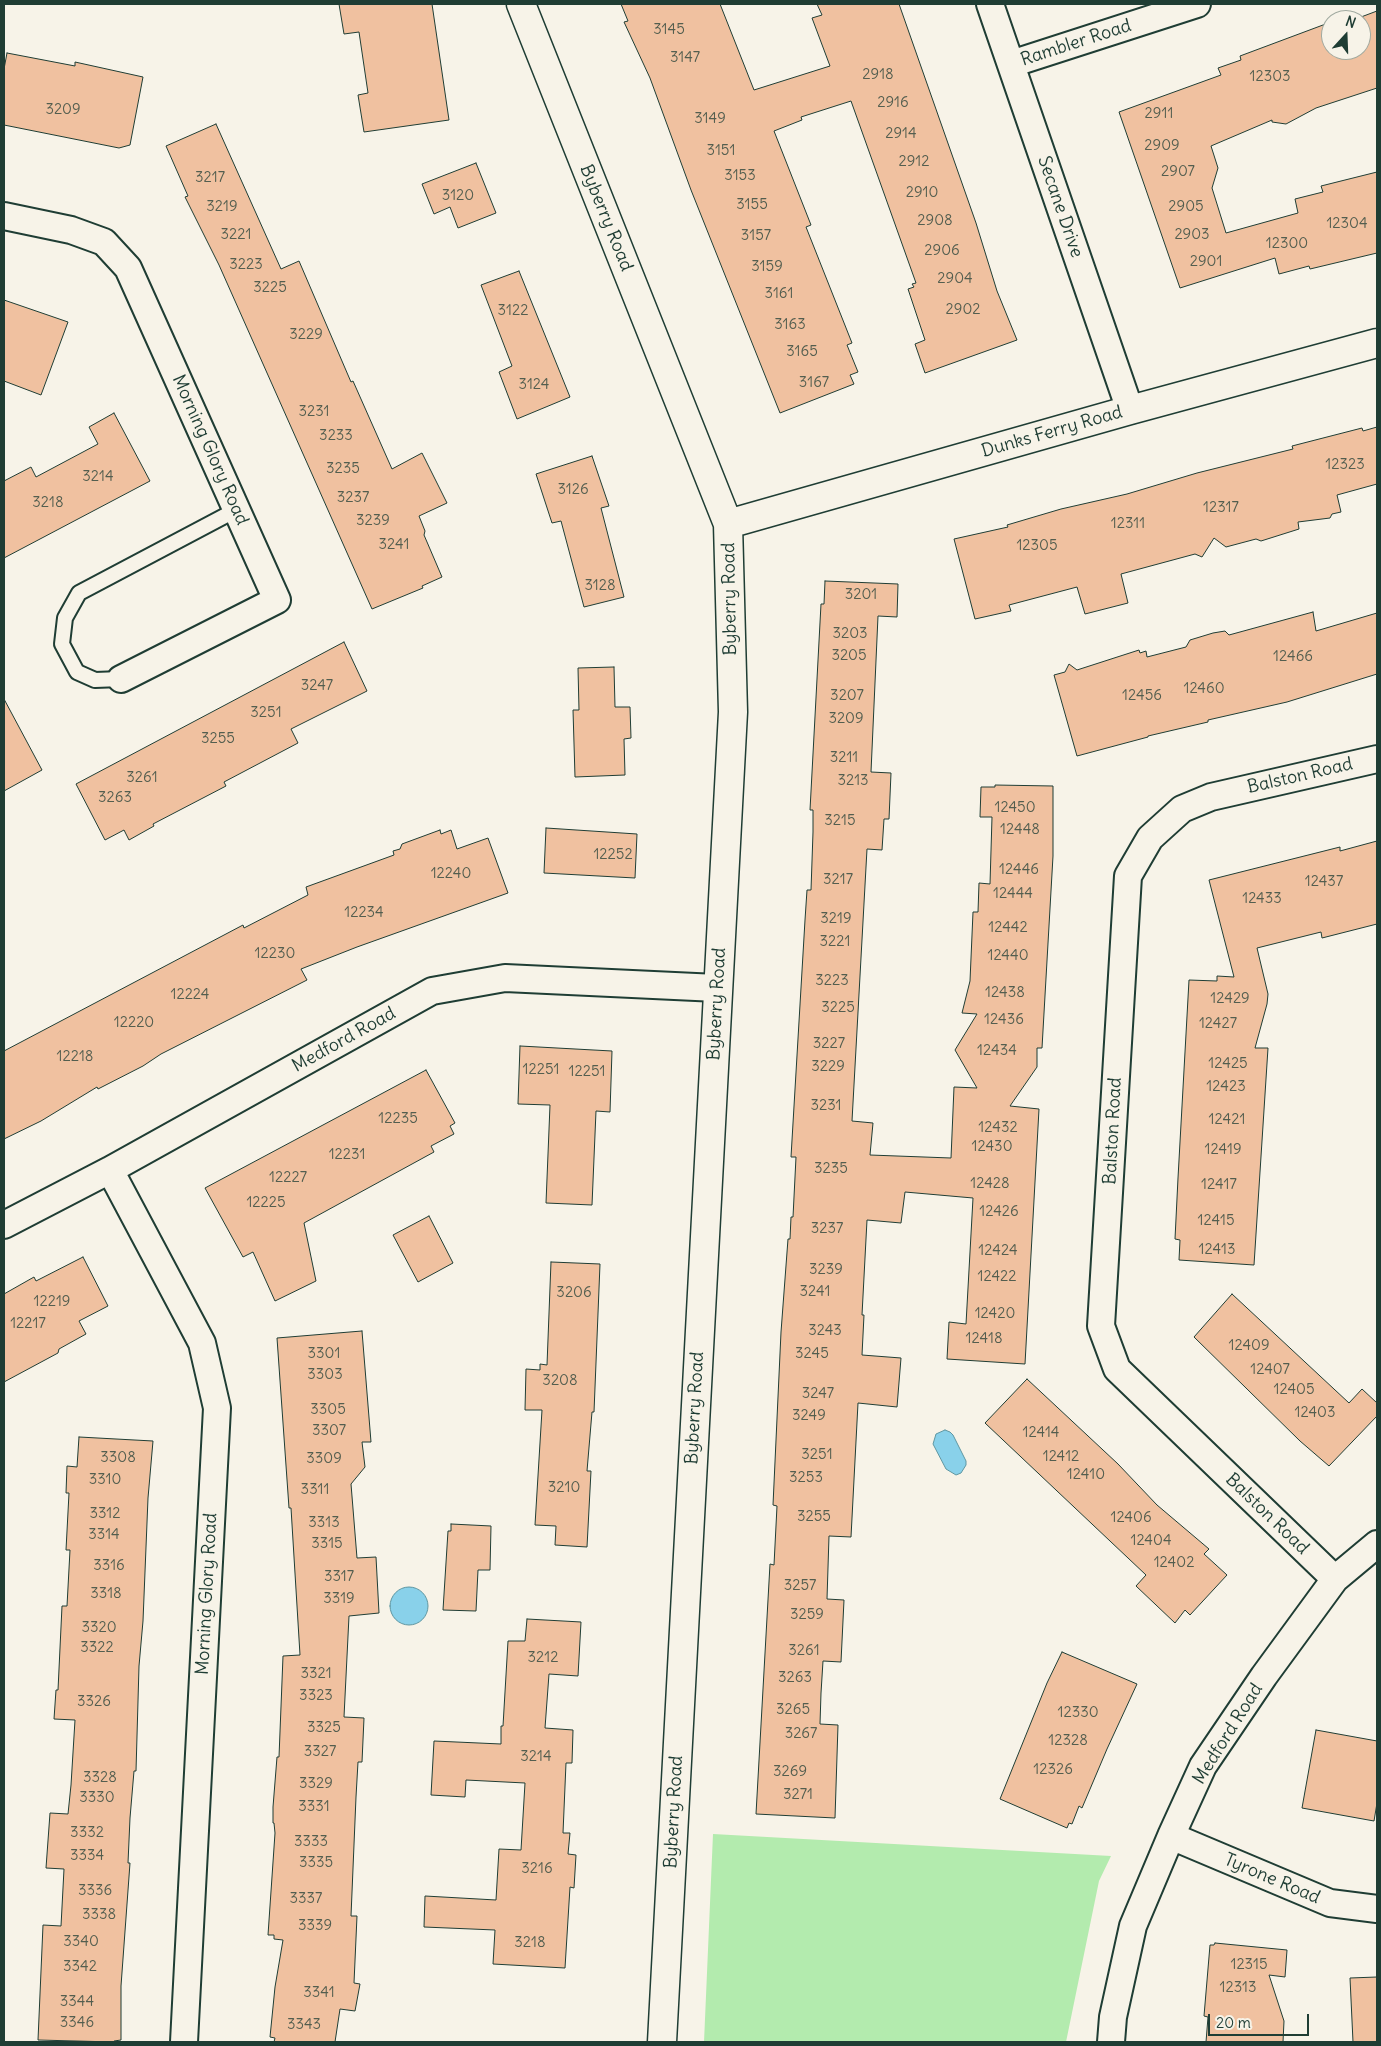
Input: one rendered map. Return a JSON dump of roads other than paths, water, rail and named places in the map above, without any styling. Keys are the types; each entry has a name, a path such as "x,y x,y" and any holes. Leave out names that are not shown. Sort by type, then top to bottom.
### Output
{"street":[{"name":"Byberry Road","path":"521,4 728,524 733,712 662,2042"},
{"name":"Secane Drive","path":"990,4 1130,410"},
{"name":"Rambler Road","path":"1012,64 1198,4"},
{"name":"Morning Glory Road","path":"4,216 71,230 104,242 128,268 277,600 121,679"},
{"name":"Dunks Ferry Road","path":"728,524 1130,410 1377,343"},
{"name":"Balston Road","path":"1335,1579 1117,1369 1102,1326 1102,1316 1128,876 1150,838 1182,808 1211,797 1377,759"},
{"name":"Medford Road","path":"4,1225 110,1170 432,991 505,978 718,988"},
{"name":"Morning Glory Road","path":"110,1170 202,1343 217,1408 184,2042"},
{"name":"Medford Road","path":"1111,2042 1113,2017 1133,1926 1170,1836 1203,1766 1264,1676 1335,1579 1377,1544"},
{"name":"Tyrone Road","path":"1170,1836 1330,1903 1377,1908"}],"lane":[{"path":"121,679 95,680 77,672 62,644 65,618 79,593 236,510"}],"water":[{"path":"945,1430 953,1435 966,1461 966,1465 961,1473 956,1475 946,1469 933,1444 936,1434"},
{"path":"409,1587 423,1592 428,1606 423,1620 409,1625 395,1620 390,1606 395,1592"}]}
